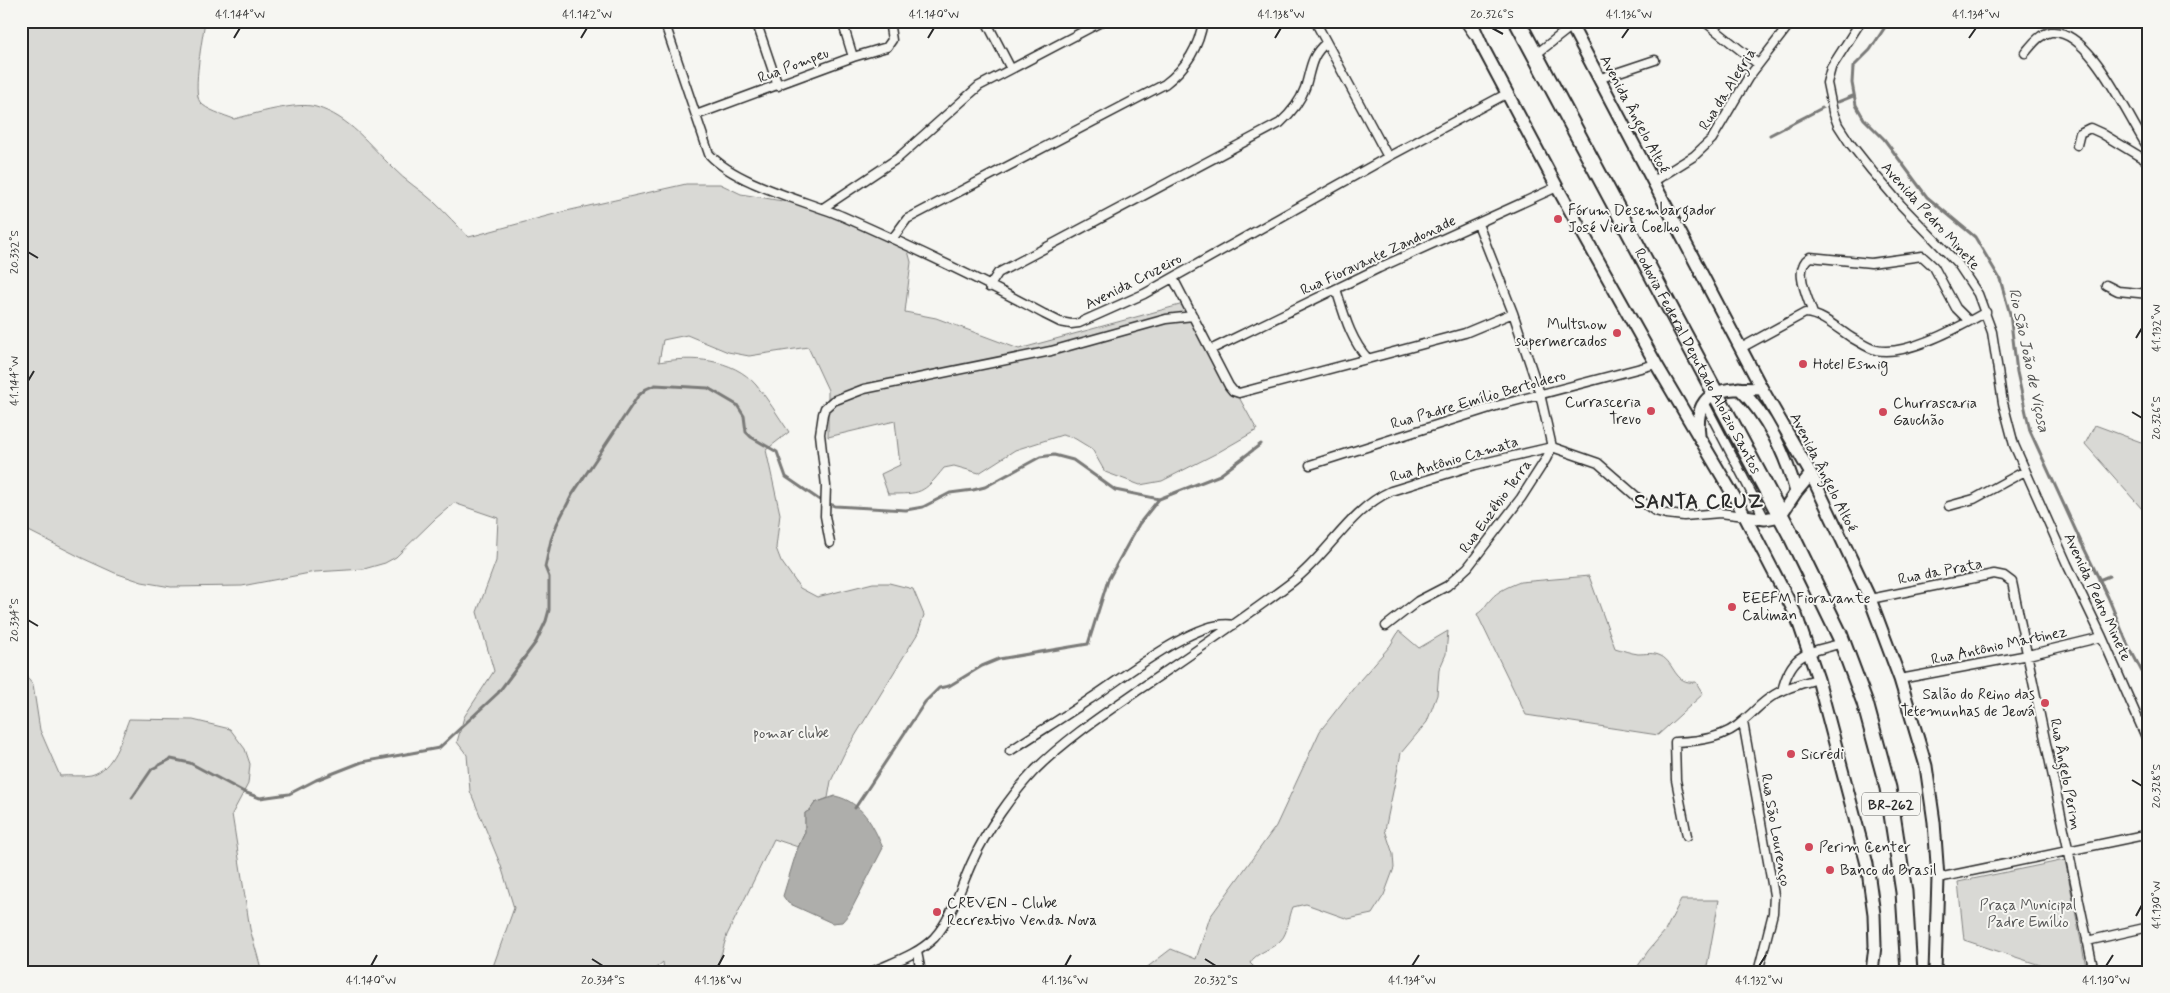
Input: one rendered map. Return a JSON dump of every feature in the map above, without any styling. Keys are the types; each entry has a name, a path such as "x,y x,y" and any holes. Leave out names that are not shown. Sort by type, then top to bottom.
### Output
{"highway":[{"name":"Rodovia Federal Deputado Aloízio Santos","path":"1517,21 1709,397 1780,516 1823,596 1843,643 1867,710 1888,788 1904,892 1909,972"}],"street":[{"path":"664,21 696,115"},
{"path":"756,21 778,86"},
{"path":"842,21 853,57"},
{"name":"Rua Pompeu","path":"696,115 853,57 887,47 891,44 892,36 889,21"},
{"path":"986,21 1011,69"},
{"path":"823,208 898,158 979,86 1103,21"},
{"path":"893,238 907,219 1165,84 1188,61 1198,41 1204,21"},
{"path":"1315,21 1388,157"},
{"path":"1464,21 1482,48"},
{"path":"1471,21 1482,48 1557,187 1656,364 1700,436 1745,516 1793,608 1818,679 1872,892 1875,927 1872,972"},
{"path":"1704,21 1758,64"},
{"name":"Rua da Alegria","path":"1654,181 1694,156 1712,139 1758,64 1792,21"},
{"name":"Avenida Pedro Minete","path":"1861,21 1830,68 1827,83 1829,98 1838,125 1849,142 1896,198 1958,264 1971,282 1986,312 1997,355 2007,424 2025,472 2102,637 2149,744"},
{"path":"1535,55 1572,23"},
{"name":"Avenida Ângelo Altoé","path":"1572,23 1598,79 1654,181 1762,389 1811,474 1870,599 1900,679 1926,766 1934,822 1938,878 1935,972"},
{"path":"2025,53 2038,38 2052,32 2062,34 2077,41 2095,60 2149,149"},
{"path":"989,286 998,273 1280,123 1297,104 1305,89 1312,60 1326,43"},
{"path":"1598,79 1655,60"},
{"name":"Avenida Cruzeiro","path":"696,115 709,154 718,164 739,176 823,208 893,238 1060,322 1070,324 1085,321 1117,307 1174,278 1388,157 1506,94"},
{"path":"2077,145 2080,133 2090,128 2149,162"},
{"name":"Rua Fioravante Zandonade","path":"1212,349 1557,187"},
{"path":"1478,224 1513,313 1540,394 1552,447 1598,463 1655,511 1684,516 1720,513 1765,519 1780,516 1811,474"},
{"path":"1813,314 1801,270 1805,260 1810,257 1871,263 1916,256 1926,258 1934,267 1956,308 1970,321"},
{"path":"1174,278 1212,349 1229,386 1233,391 1239,392 1465,333 1513,313"},
{"path":"2106,285 2127,293 2149,294"},
{"path":"1336,290 1347,324 1359,349 1368,359"},
{"path":"1741,348 1805,313 1813,314 1868,347 1887,351 1900,350 1925,341 1986,312"},
{"path":"830,542 820,434 825,408 833,402 864,389 1051,351 1166,319 1193,316"},
{"path":"1355,362 1359,349"},
{"name":"Rua Padre Emílio Bertoldero","path":"1310,465 1468,414 1656,364"},
{"path":"1700,436 1698,418 1709,397 1729,388 1762,389"},
{"path":"1739,388 1750,399 1770,430 1791,473 1796,492"},
{"path":"1709,397 1765,519"},
{"name":"Rua Antônio Camata","path":"872,972 917,952 934,938 946,922 974,858 1013,798 1035,770 1106,713 1232,625 1312,566 1365,507 1378,497 1475,464 1552,447"},
{"name":"Rua Euzébio Terra","path":"1386,626 1418,602 1447,586 1468,567 1526,490 1552,447"},
{"path":"1949,506 1974,500 2025,472"},
{"name":"Rua da Prata","path":"1870,599 1994,574 2004,576 2012,582"},
{"name":"Rua Ângelo Perim","path":"2012,582 2094,971"},
{"path":"1010,751 1158,652 1217,624 1232,625"},
{"name":"Rua Antônio Martinez","path":"1900,679 2028,655 2102,637"},
{"path":"1782,691 1791,666 1798,658 1843,643"},
{"path":"1687,836 1676,780 1675,742 1697,741 1721,735 1743,722 1759,706 1782,691 1818,679"},
{"name":"Rua São Lourenço","path":"1743,722 1774,895 1769,931 1758,972"},
{"path":"1938,878 2149,834"},
{"path":"2087,941 2149,927"},
{"path":"917,952 921,972"}],"green space":[{"name":"pomar clube","path":"21,21 205,21 197,87 200,102 203,105 234,119 275,109 298,106 316,107 328,112 349,125 398,173 434,202 469,237 562,212 686,184 720,184 741,194 806,205 869,232 896,240 907,247 911,262 905,312 936,318 1019,349 1187,303 1257,430 1162,481 1140,485 1105,472 1092,449 1074,438 1062,435 1015,450 979,473 954,466 944,468 926,488 920,491 908,494 888,494 881,474 900,465 895,421 828,437 828,390 808,347 749,356 728,352 687,335 663,340 659,362 684,359 711,361 736,369 747,376 769,402 789,432 766,450 780,514 776,548 781,561 800,588 817,597 873,583 889,583 913,589 924,615 918,633 844,754 831,781 828,798 815,803 805,813 805,832 798,847 774,839 727,935 716,972 664,972 663,962 651,972 491,972 514,908 501,866 470,791 467,755 457,742 464,717 494,671 477,612 496,561 498,518 454,503 396,557 385,563 364,569 315,572 242,586 171,587 142,582 115,573 82,558 21,527"},
{"path":"2095,425 2149,445 2149,517 2085,444"},
{"path":"1589,576 1615,648 1635,654 1661,656 1666,659 1683,680 1696,682 1703,694 1658,735 1526,715 1477,614 1497,594 1520,582"},
{"path":"1399,631 1419,648 1448,631 1446,654 1439,670 1437,695 1427,722 1401,753 1385,830 1393,854 1394,868 1384,895 1372,914 1348,919 1306,904 1293,907 1283,937 1256,956 1250,963 1259,972 1141,972 1171,949 1196,959 1210,917 1276,826 1320,731 1360,680 1390,646"},
{"path":"21,670 33,685 40,730 60,776 91,775 106,767 120,744 129,719 193,720 230,729 245,749 250,764 248,784 232,814 250,929 262,972 21,972"},
{"name":"Praça Municipal Padre Emílio","path":"2065,860 2087,972 2061,972 1964,940 1958,882"},
{"path":"1681,900 1719,900 1706,972 1634,972 1665,931"}],"shaded area":[{"path":"835,796 852,803 859,809 871,823 883,848 849,914 842,922 832,923 788,903 783,896 797,850 805,832 805,813 815,803"}],"waterway":[{"name":"Rio São João de Viçosa","path":"1889,21 1870,50 1853,67 1852,83 1856,105 1864,119 1884,139 1927,197 1975,237 2000,279 2010,314 2017,372 2030,431 2108,597 2127,643 2149,685"},
{"path":"1838,102 1853,96"},
{"path":"1770,135 1822,108"},
{"path":"132,798 152,769 171,759 190,763 244,792 260,798 289,794 316,780 362,762 439,748 498,693 536,642 549,610 549,577 545,567 557,524 572,495 638,396 646,389 655,385 708,388 737,405 744,416 746,432 777,452 786,477 821,501 835,506 906,510 923,507 950,493 985,487 1040,457 1054,455 1073,460 1115,490 1159,499"},
{"path":"855,808 925,702 939,688 949,686 982,666 999,659 1088,644 1108,580 1139,524 1159,499 1220,475 1261,444"},
{"path":"2099,580 2109,576"}],"place":[{"name":"Fórum Desembargador José Vieira Coelho","path":"1558,219"},
{"name":"Multshow supermercados","path":"1617,333"},
{"name":"Hotel Esmig","path":"1803,364"},
{"name":"Currasceria Trevo","path":"1651,411"},
{"name":"Churrascaria Gauchão","path":"1883,412"},
{"name":"EEEFM Fioravante Caliman","path":"1732,607"},
{"name":"Salão do Reino das Tetemunhas de Jeová","path":"2045,703"},
{"name":"Sicredi","path":"1791,754"},
{"name":"Perim Center","path":"1809,847"},
{"name":"Banco do Brasil","path":"1830,870"},
{"name":"CREVEN - Clube Recreativo Venda Nova","path":"937,912"}],"district":[{"name":"SANTA CRUZ","path":"1699,501"}]}
